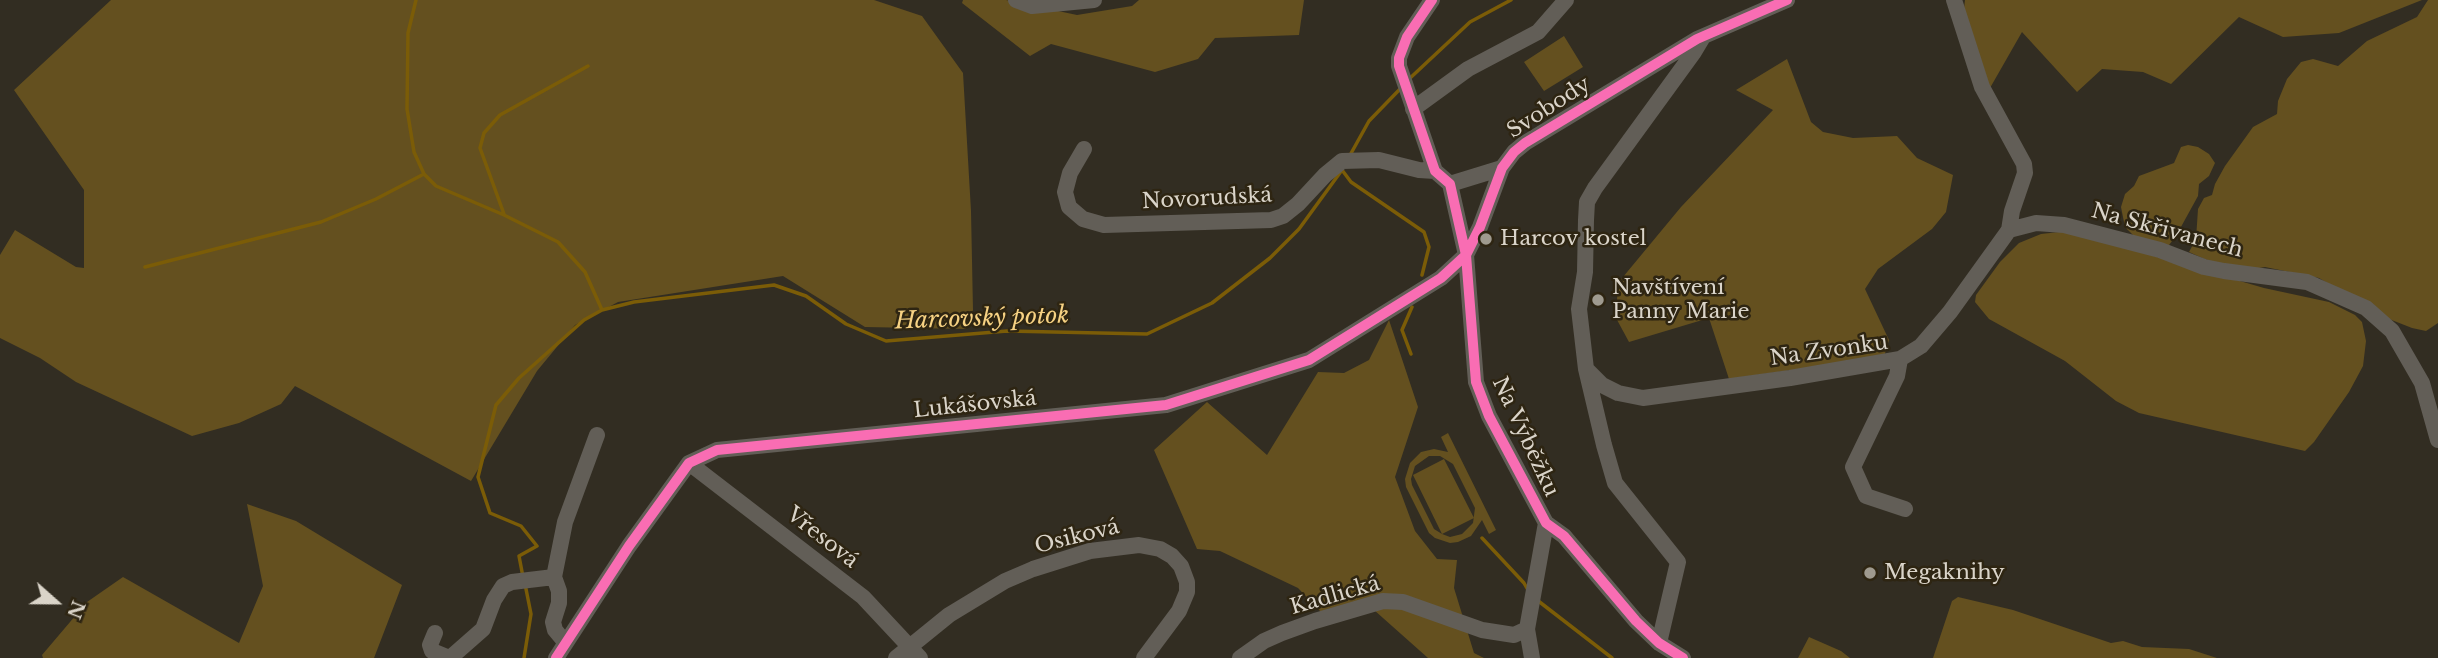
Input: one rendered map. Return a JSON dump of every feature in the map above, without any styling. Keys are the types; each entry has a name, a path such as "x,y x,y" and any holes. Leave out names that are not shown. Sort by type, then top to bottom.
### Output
{"street":[{"path":"1016,0 1032,6 1094,0"},
{"path":"1432,0 1407,37 1401,49 1399,66 1435,171 1450,184 1466,256"},
{"path":"1413,109 1468,69 1538,32 1566,0"},
{"name":"Svobody","path":"1466,256 1502,168 1525,143 1703,37 1787,0"},
{"path":"1900,359 1922,346 1950,312 2008,230 2025,173 2024,164 1982,87 1954,0"},
{"path":"1659,643 1678,562 1615,483 1586,369 1579,309 1585,272 1587,202 1703,37"},
{"name":"Novorudská","path":"1084,149 1070,173 1065,192 1069,206 1083,219 1104,225 1271,220 1283,216 1298,204 1342,161 1380,160 1419,170 1435,171"},
{"name":"Svobody","path":"1450,184 1502,168"},
{"name":"Na Skřivanech","path":"2008,230 2036,223 2064,225 2160,250 2214,269 2307,282 2366,308 2392,331 2422,383 2438,440"},
{"name":"Lukášovská","path":"689,463 717,450 1166,405 1309,360 1441,278 1466,256"},
{"name":"Na Výběžku","path":"1466,256 1476,382 1489,416 1546,523 1564,536 1636,621 1659,643 1683,658"},
{"name":"Na Zvonku","path":"1586,369 1602,384 1618,393 1643,398 1790,378 1900,359 1897,376 1853,467 1866,496 1905,509"},
{"path":"565,642 555,630 553,622 559,603 559,591 554,577 565,522 597,435"},
{"path":"556,658 689,463"},
{"name":"Vřesová","path":"689,463 863,597 915,652"},
{"path":"1532,658 1527,629 1546,523"},
{"name":"Osiková","path":"896,658 915,652 949,615 1004,581 1090,551 1139,545 1172,556 1181,566 1187,582 1187,592 1179,611 1144,658"},
{"path":"435,633 430,645 432,651 450,658 483,629 494,600 503,586 512,582 554,577"},
{"name":"Kadlická","path":"1240,658 1264,641 1282,633 1383,601 1403,602 1482,630 1514,635 1527,629"}],"shaded area":[{"path":"111,0 874,0 922,16 963,73 971,211 973,310 966,329 865,327 783,276 618,302 575,325 537,371 471,481 295,386 281,404 239,423 192,436 76,382 40,358 0,338 0,255 15,230 76,267 84,268 84,190 14,90"},
{"path":"963,0 1006,0 1077,15 1132,6 1139,0 1304,0 1299,35 1215,38 1198,59 1155,72 1051,44 1030,56 962,3"},
{"path":"1965,0 2422,0 2339,33 2283,37 2239,17 2171,84 2143,72 2102,69 2077,92 2022,32 1990,88 1964,9"},
{"path":"2428,0 2438,0 2438,323 2426,331 2412,328 2384,317 2319,278 2265,267 2253,269 2218,265 2189,252 2196,239 2198,209 2204,198 2212,195 2225,166 2253,127 2277,114 2278,101 2287,79 2301,62 2313,59 2338,66 2367,41 2417,17"},
{"path":"1564,36 1583,67 1544,91 1524,62"},
{"path":"1787,59 1811,122 1823,132 1853,138 1897,136 1917,158 1953,175 1946,212 1932,229 1878,269 1865,289 1889,340 1884,357 1729,379 1709,318 1629,342 1616,318 1618,283 1681,207 1773,110 1736,90"},
{"path":"2181,147 2198,147 2209,154 2215,163 2209,176 2199,184 2198,196 2176,236 2169,245 2161,248 2135,237 2125,227 2121,207 2125,194 2134,186 2139,176 2174,163"},
{"path":"2068,231 2264,288 2329,302 2355,315 2362,322 2366,341 2363,366 2349,392 2305,451 2139,413 2116,401 2065,361 1989,319 1975,302 1976,295 2000,262 2019,243 2041,234"},
{"path":"1389,320 1418,407 1395,477 1415,531 1437,559 1457,560 1454,588 1474,653 1484,658 1428,658 1365,602 1321,612 1298,588 1220,551 1197,549 1154,450 1207,402 1267,455 1318,372 1344,373 1369,360"},
{"path":"1448,433 1496,530 1489,534 1482,520 1471,536 1458,542 1450,543 1435,538 1429,533 1406,487 1405,479 1410,463 1421,452 1434,449 1448,452 1441,437","holes":["1429,456 1440,456 1453,464 1475,508 1473,523 1462,534 1450,537 1434,529 1411,479 1415,466"]},
{"path":"1444,459 1474,518 1442,534 1413,475"},
{"path":"247,504 296,521 402,585 374,658 43,658 42,655 87,602 123,577 239,643 263,586"},
{"path":"1958,597 2013,610 2111,643 2123,641 2142,647 2189,649 2217,658 1933,658 1952,601"},
{"path":"1809,637 1841,651 1850,658 1798,658"}],"waterway":[{"path":"416,0 408,33 407,109 414,152 424,174 436,186 558,242 585,272 602,310"},
{"name":"Harcovský potok","path":"1408,80 1470,22 1511,0"},
{"path":"504,214 480,148 484,133 500,115 588,66"},
{"name":"Harcovský potok","path":"1349,157 1369,121 1401,88"},
{"path":"1342,170 1351,182 1424,232 1429,247 1422,275"},
{"name":"Harcovský potok","path":"523,577 519,556 537,546 521,526 490,513 478,477 496,405 519,378 584,320 602,310 634,302 774,285 806,296 846,324 886,341 1007,331 1147,334 1212,303 1270,258 1299,229 1342,170"},
{"path":"145,267 321,222 376,199 424,174"},
{"path":"1411,354 1402,330 1412,307"},
{"path":"1482,538 1528,590"},
{"name":"Harcovský potok","path":"524,658 531,614 525,584"},
{"path":"1537,600 1612,658"}],"cycle path":[{"path":"1432,0 1407,37 1399,58 1399,66 1435,171 1450,184 1466,255 1476,382 1489,416 1546,523 1564,536 1636,621 1659,643 1683,658"},
{"path":"556,658 629,546 689,463 717,450 1166,405 1309,360 1441,278 1466,255 1480,227 1502,168 1525,143 1697,39 1787,0"}],"place":[{"name":"Harcov kostel","path":"1486,239"},
{"name":"Navštívení Panny Marie","path":"1598,300"},
{"name":"Megaknihy","path":"1870,573"}]}
